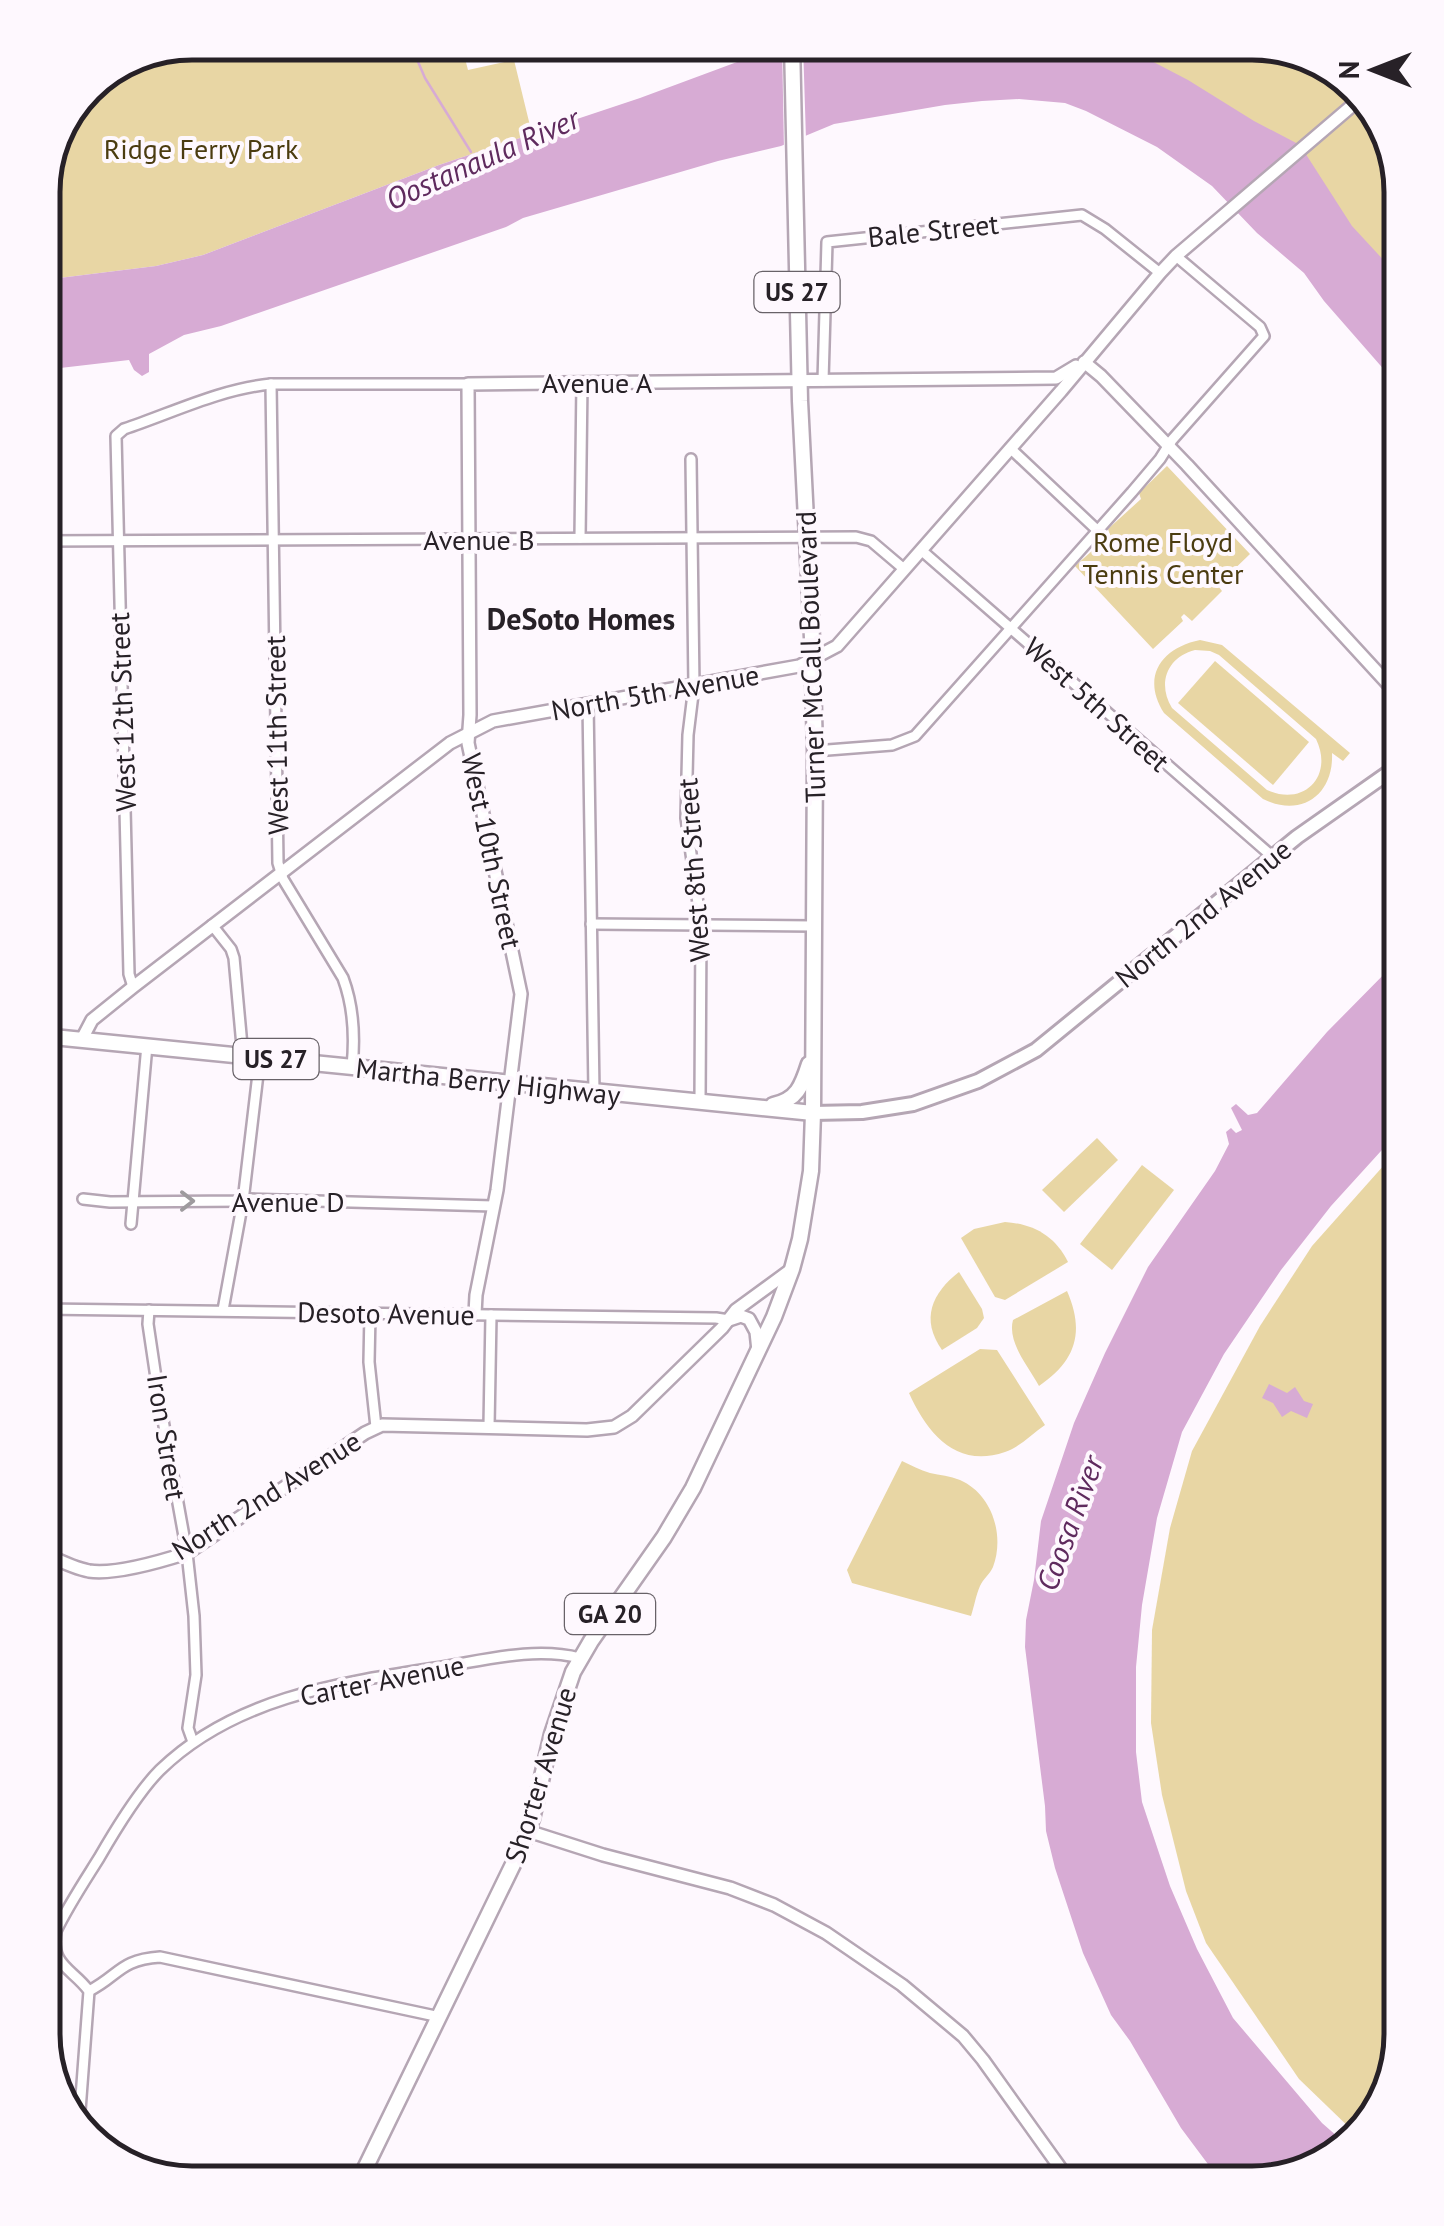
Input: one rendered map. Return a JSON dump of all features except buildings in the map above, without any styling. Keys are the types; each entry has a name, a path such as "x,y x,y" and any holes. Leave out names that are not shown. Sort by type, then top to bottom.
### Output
{"main road":[{"name":"Turner McCall Boulevard","path":"792,60 799,382 813,659 814,926 811,1171 792,1269"},
{"name":"North 2nd Avenue","path":"813,1113 862,1112 913,1104 986,1078 1036,1050 1321,818 1384,776"},
{"name":"Martha Berry Highway","path":"60,1037 813,1113"},
{"name":"US 27","path":"755,1107 780,1104 795,1096 813,1049"},
{"name":"Shorter Avenue","path":"366,2166 507,1881 528,1831 555,1722 580,1658 684,1504 758,1352 792,1269"}],"street":[{"name":"North 5th Avenue","path":"82,1038 92,1020 133,987 469,732 493,721 799,666 837,646 1176,256 1335,120"},
{"name":"Bale Street","path":"823,382 827,242 1082,215 1106,229 1160,273"},
{"path":"814,751 892,745 915,736 1261,339 1264,332 1176,256"},
{"name":"Avenue A","path":"116,436 124,429 226,392 271,384 1056,378 1084,362"},
{"path":"1084,362 1168,446 1384,679"},
{"path":"580,538 582,382"},
{"name":"West 11th Street","path":"271,384 278,863 349,994 352,1066"},
{"name":"West 10th Street","path":"468,384 468,743 520,986 494,1206 475,1314"},
{"name":"West 12th Street","path":"116,436 129,974 133,987"},
{"path":"1010,448 1097,530"},
{"name":"West 8th Street","path":"691,459 694,686 688,735 686,818 701,925 700,1102"},
{"name":"Avenue B","path":"60,541 856,536 868,539 904,570"},
{"name":"West 5th Street","path":"921,550 1272,857"},
{"path":"588,703 594,1092"},
{"path":"591,924 814,926"},
{"path":"212,926 234,958 240,1054"},
{"path":"131,1224 148,1045"},
{"path":"223,1310 242,1201 260,1057"},
{"name":"Avenue D","path":"83,1200 262,1199 494,1206"},
{"name":"North 2nd Avenue","path":"60,1560 100,1572 187,1553 376,1427 614,1427 639,1410 755,1294 792,1269"},
{"name":"Desoto Avenue","path":"60,1309 728,1320"},
{"name":"Iron Street","path":"149,1310 166,1440 187,1553 197,1659 188,1728 193,1742"},
{"path":"370,1312 376,1427"},
{"path":"489,1426 491,1315"},
{"path":"728,1320 744,1317 753,1323 758,1352"},
{"name":"Carter Avenue","path":"60,1924 150,1781 193,1742 232,1719 327,1685 521,1655 558,1653 580,1658"},
{"path":"528,1831 602,1855 730,1888 774,1905 826,1933 902,1986 963,2036 1057,2166"},
{"path":"81,2104 89,1991 115,1971 140,1960 160,1958 440,2018"},
{"name":"Carter Avenue","path":"60,1962 89,1991"}],"green space":[{"name":"Ridge Ferry Park","path":"192,60 465,60 468,70 514,60 532,134 439,165 203,255 156,266 60,278 60,184 65,158 82,119 119,82 142,70"},
{"path":"1064,60 1260,60 1302,70 1324,82 1324,120 1362,120 1379,158 1384,192 1384,317 1194,122"},
{"name":"Rome Floyd Tennis Center","path":"1167,466 1250,554 1223,580 1215,582 1222,591 1192,621 1184,614 1183,621 1153,649 1075,566 1110,535 1108,529 1141,499 1139,493"},
{"path":"1200,640 1222,645 1350,753 1343,761 1332,753 1327,781 1312,799 1290,806 1263,799 1164,713 1154,688 1155,676 1165,657","holes":["1195,650 1210,651 1316,739 1321,765 1318,776 1304,791 1280,794 1267,790 1172,708 1165,690 1171,665"]},
{"path":"1215,661 1309,742 1273,785 1178,703"},
{"path":"1097,1138 1118,1160 1064,1212 1042,1190"},
{"path":"1142,1165 1174,1190 1112,1270 1080,1244"},
{"path":"1384,1165 1384,2034 1374,2084 1347,2125 1299,2079 1206,1943 1186,1891 1162,1795 1151,1723 1152,1630 1170,1528 1192,1451 1260,1326 1312,1246"},
{"path":"1005,1222 1042,1233 1057,1245 1068,1262 1005,1300 995,1297 961,1238 974,1229"},
{"path":"959,1272 984,1318 977,1328 942,1350 932,1328 932,1307 942,1289"},
{"path":"1067,1291 1075,1320 1074,1344 1062,1366 1039,1386 1016,1345 1013,1320"},
{"path":"980,1349 997,1350 1045,1425 1010,1450 972,1456 945,1444 934,1434 909,1393"},
{"path":"902,1461 960,1480 988,1505 996,1529 996,1555 992,1570 980,1586 971,1616 852,1583 847,1570"}],"water":[{"name":"Oostanaula River","path":"742,60 1150,60 1300,145 1352,226 1384,261 1384,370 1304,273 1257,233 1212,186 1157,147 1086,111 1065,103 1019,99 945,105 834,124 781,146 523,218 221,326 184,335 149,354 149,372 142,376 129,360 60,368 60,278 156,266 203,255 439,165"},
{"name":"Coosa River","path":"1384,974 1384,1148 1281,1270 1224,1354 1182,1432 1157,1518 1142,1605 1136,1667 1136,1752 1142,1802 1170,1886 1233,2018 1336,2135 1318,2148 1286,2161 1209,2166 1181,2128 1111,2015 1083,1953 1046,1831 1025,1647 1026,1620 1041,1521 1074,1423 1148,1267 1215,1171 1229,1144 1226,1132 1231,1128 1236,1133 1242,1130 1231,1108 1236,1104 1248,1115 1257,1113 1327,1032"},
{"path":"1269,1384 1287,1393 1295,1387 1304,1401 1313,1404 1307,1418 1291,1411 1282,1417 1273,1403 1262,1398"}],"pier":[{"path":"782,60 804,60 806,140 784,150"}],"waterway":[{"name":"Oostanaula River","path":"417,60 471,152"}],"district":[{"name":"DeSoto Homes","path":"581,618"}]}
